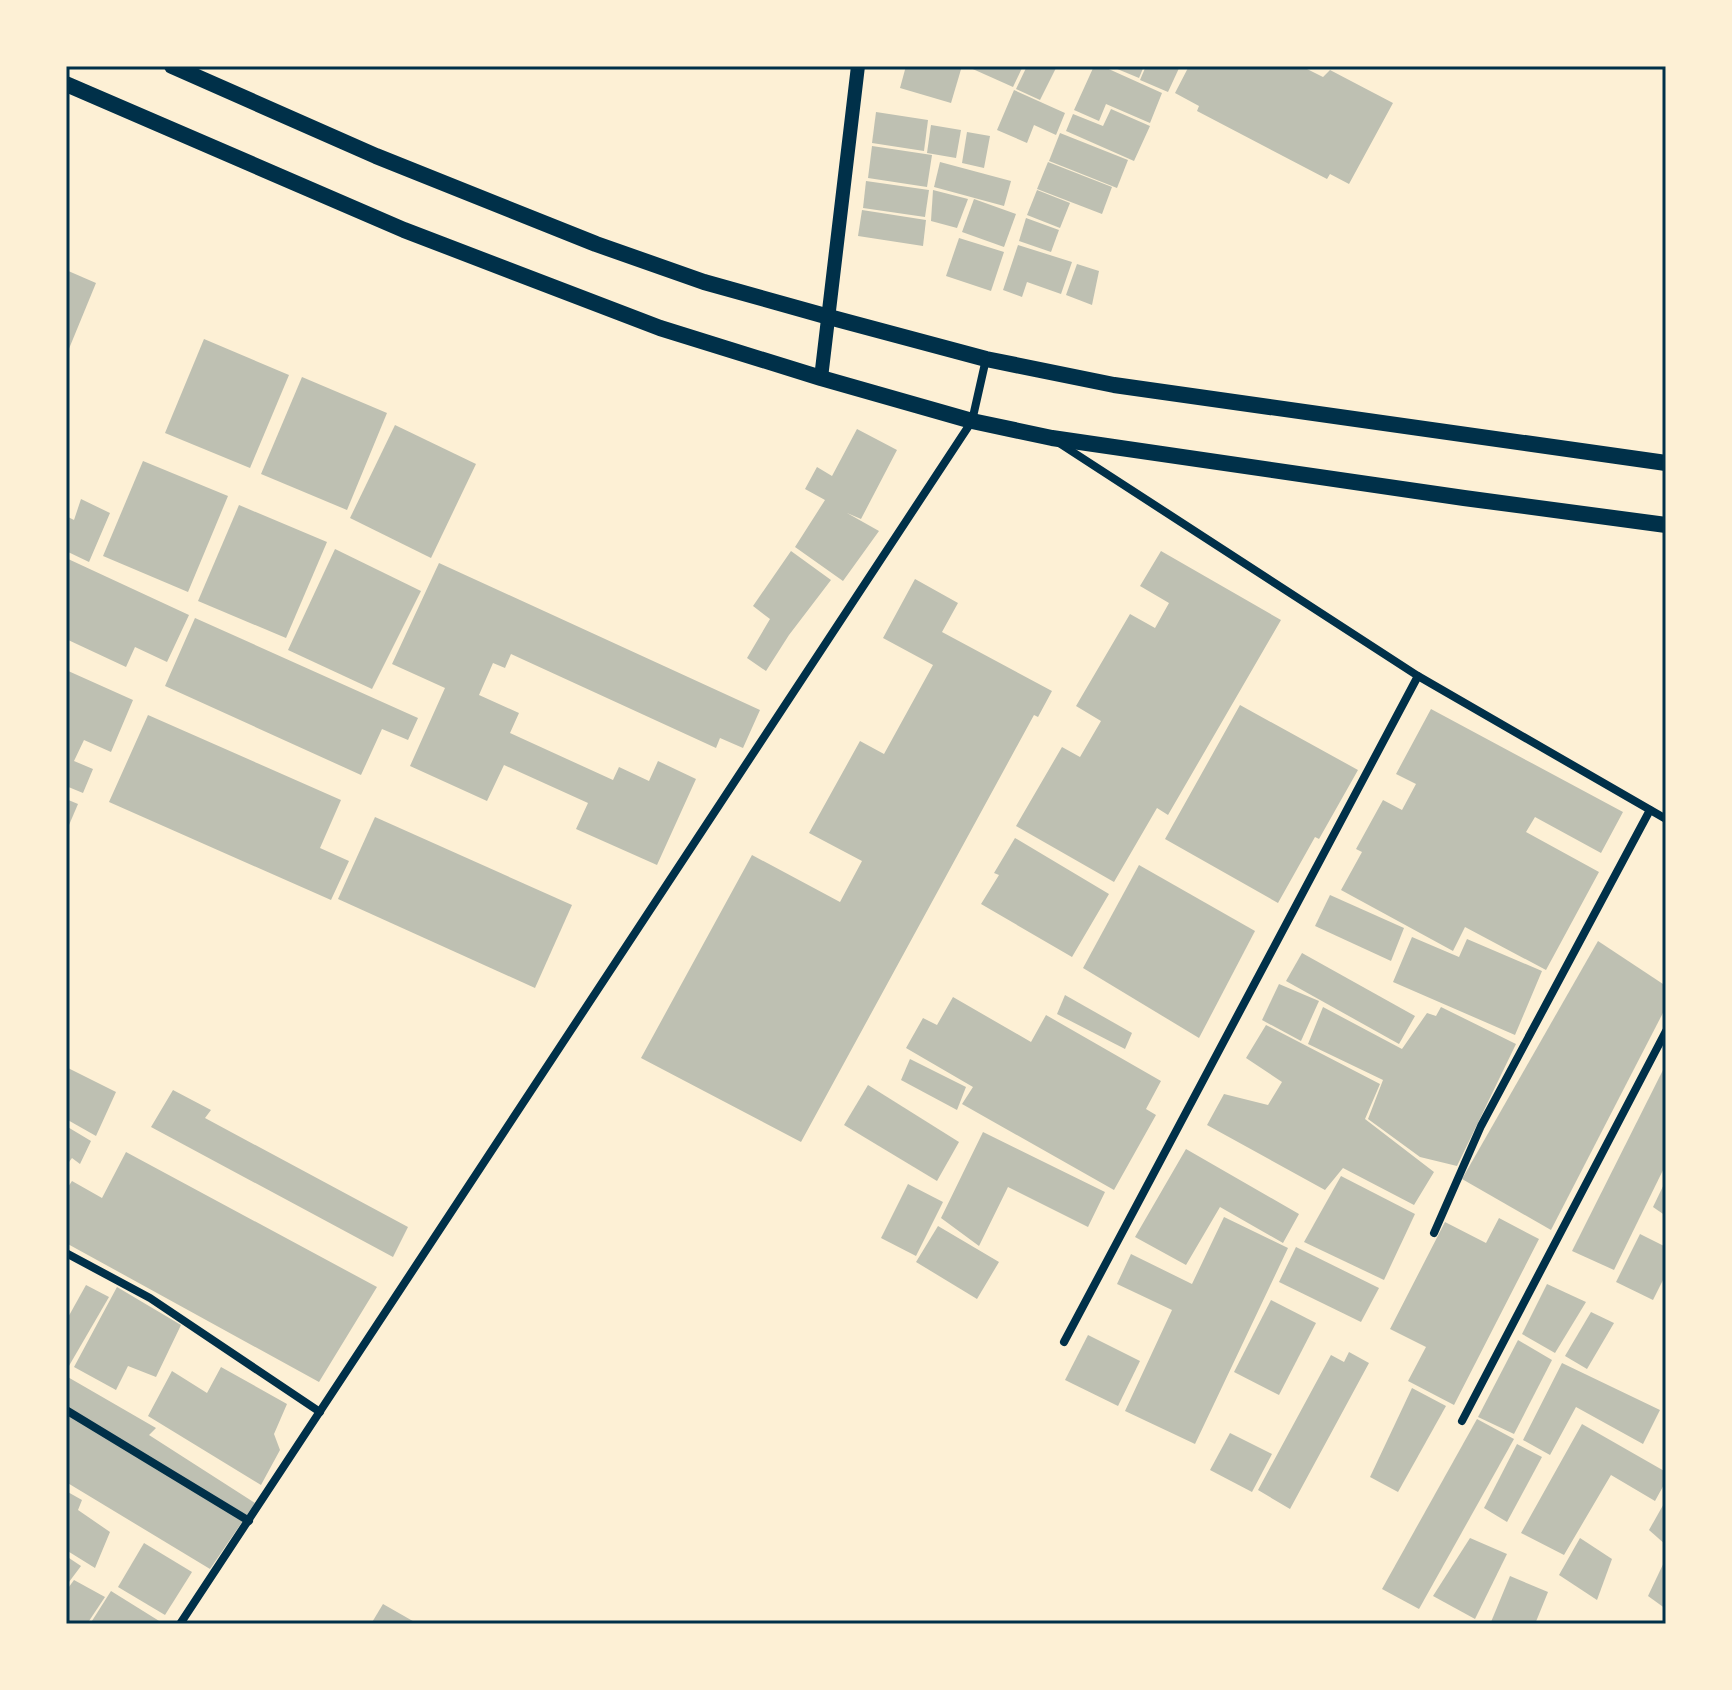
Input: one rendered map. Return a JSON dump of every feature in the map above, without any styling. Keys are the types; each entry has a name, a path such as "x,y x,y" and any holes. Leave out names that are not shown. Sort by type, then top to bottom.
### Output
{"main road":[{"path":"172,66 376,156 515,212 704,282 986,359 1114,385 1666,463"},
{"path":"66,84 404,230 660,328 972,421 1052,438 1666,525"}],"street":[{"path":"821,378 858,66"},
{"path":"180,1624 972,421 986,359"},
{"path":"1052,438 1418,676 1666,819"},
{"path":"1064,1342 1418,676"},
{"path":"1434,1233 1481,1126 1650,810"},
{"path":"1462,1421 1666,1031"},
{"path":"66,1253 150,1298 320,1412"},
{"path":"66,1410 249,1521"}],"building":[{"path":"906,66 962,66 951,103 900,88"},
{"path":"966,66 1023,66 1013,87"},
{"path":"1027,66 1057,66 1040,100 1016,89"},
{"path":"1094,66 1102,66 1162,93 1150,123 1106,104 1099,121 1074,110"},
{"path":"1110,66 1144,66 1139,78"},
{"path":"1146,66 1180,66 1168,92 1140,80"},
{"path":"1189,66 1301,66 1323,77 1330,70 1393,103 1349,184 1330,174 1327,179 1197,111 1199,106 1175,93"},
{"path":"1014,90 1065,113 1056,135 1034,125 1027,143 997,130"},
{"path":"1111,109 1150,126 1134,161 1066,131 1073,114 1103,126"},
{"path":"876,112 928,120 924,151 872,143"},
{"path":"931,125 961,130 956,158 927,153"},
{"path":"967,132 990,136 984,168 962,163"},
{"path":"1060,133 1128,160 1117,188 1049,161"},
{"path":"872,146 932,155 927,187 868,178"},
{"path":"940,162 1011,181 1004,206 934,187"},
{"path":"1048,162 1112,187 1102,214 1037,189"},
{"path":"866,181 929,190 925,217 863,208"},
{"path":"933,190 968,199 957,228 931,221"},
{"path":"1037,190 1070,203 1060,228 1027,215"},
{"path":"974,199 1016,214 1004,247 962,232"},
{"path":"862,210 926,220 923,246 858,236"},
{"path":"1026,218 1059,230 1051,252 1019,241"},
{"path":"959,238 1004,252 991,291 946,276"},
{"path":"1018,245 1072,262 1061,294 1027,282 1022,297 1003,290"},
{"path":"1077,264 1099,271 1092,305 1066,295"},
{"path":"66,270 96,283 66,356"},
{"path":"204,339 289,375 250,468 165,433"},
{"path":"302,377 387,413 347,510 261,474"},
{"path":"395,425 476,464 431,558 350,518"},
{"path":"857,429 897,450 861,519 847,513 879,531 843,581 795,547 825,500 805,489 817,467 832,476"},
{"path":"143,461 228,496 188,592 103,556"},
{"path":"81,499 110,513 89,562 66,551 66,516 74,520"},
{"path":"239,505 327,542 286,638 198,601"},
{"path":"335,549 421,591 372,689 288,650"},
{"path":"791,551 831,580 766,671 747,658 770,619 753,606"},
{"path":"1161,551 1281,620 1168,815 1157,808 1114,882 1016,826 1062,747 1080,757 1101,721 1076,706 1130,614 1155,628 1169,603 1140,586"},
{"path":"66,558 189,615 167,662 135,647 126,667 66,639"},
{"path":"439,563 760,710 743,748 720,738 716,748 511,654 505,668 493,663 479,695 519,713 510,733 613,780 619,767 649,781 658,761 696,779 657,865 576,829 588,803 504,765 487,801 410,766 445,688 392,664"},
{"path":"915,579 958,603 942,632 1052,691 1038,717 1034,715 801,1142 641,1058 752,855 840,902 862,861 809,833 860,741 884,754 933,665 883,638"},
{"path":"195,618 418,718 408,740 382,729 361,775 165,686"},
{"path":"66,670 133,700 111,752 84,740 74,761 93,769 83,793 66,786"},
{"path":"1240,705 1358,770 1278,903 1165,839"},
{"path":"1431,709 1623,812 1601,853 1535,817 1526,832 1599,872 1546,970 1465,927 1453,951 1341,890 1362,852 1356,849 1383,800 1402,810 1416,784 1396,774"},
{"path":"148,715 341,800 320,848 349,861 331,900 109,802"},
{"path":"66,799 78,804 66,832"},
{"path":"375,817 572,905 535,988 338,899"},
{"path":"1015,838 1109,894 1072,957 981,904 999,875 994,873"},
{"path":"1139,865 1255,931 1199,1038 1083,968"},
{"path":"1330,895 1404,928 1391,961 1315,926"},
{"path":"1412,937 1459,957 1467,939 1542,971 1515,1035 1393,982"},
{"path":"1598,941 1666,986 1666,1007 1551,1230 1462,1179"},
{"path":"1302,953 1415,1016 1399,1044 1286,981"},
{"path":"1279,984 1319,1001 1301,1041 1262,1020"},
{"path":"1065,995 1132,1033 1125,1049 1057,1014"},
{"path":"953,997 1031,1042 1046,1015 1161,1081 1146,1109 1156,1115 1114,1190 962,1104 973,1087 906,1048 923,1018 937,1025"},
{"path":"1323,1007 1402,1049 1427,1013 1436,1016 1441,1007 1516,1044 1457,1166 1420,1157 1368,1119 1383,1080 1308,1044"},
{"path":"1266,1025 1380,1084 1365,1119 1434,1172 1414,1205 1343,1168 1325,1190 1207,1125 1224,1094 1268,1105 1282,1082 1246,1058"},
{"path":"910,1059 966,1087 957,1110 901,1080"},
{"path":"1666,1064 1666,1164 1614,1270 1572,1251"},
{"path":"66,1067 116,1092 96,1136 66,1119"},
{"path":"868,1085 959,1142 937,1181 844,1125"},
{"path":"173,1090 211,1110 205,1118 408,1227 393,1257 151,1127"},
{"path":"66,1126 91,1141 80,1164 72,1158 66,1166"},
{"path":"983,1132 1105,1192 1088,1227 1008,1187 979,1246 941,1218"},
{"path":"1186,1149 1299,1214 1283,1243 1220,1207 1186,1265 1135,1237"},
{"path":"126,1152 377,1287 319,1382 66,1243 66,1187 72,1181 102,1198"},
{"path":"1341,1176 1415,1214 1384,1280 1304,1242"},
{"path":"1666,1180 1666,1216 1653,1207"},
{"path":"908,1184 943,1202 916,1256 881,1238"},
{"path":"1224,1217 1288,1248 1195,1444 1125,1411 1172,1310 1117,1284 1131,1254 1192,1284"},
{"path":"1499,1218 1539,1239 1454,1405 1408,1381 1426,1347 1390,1329 1445,1222 1486,1243"},
{"path":"938,1226 999,1262 977,1299 916,1262"},
{"path":"1640,1234 1666,1247 1666,1274 1653,1300 1616,1282"},
{"path":"1296,1247 1379,1288 1361,1322 1279,1282"},
{"path":"1547,1284 1586,1302 1555,1353 1522,1334"},
{"path":"86,1285 109,1297 66,1371 66,1321"},
{"path":"117,1287 181,1325 156,1377 128,1366 116,1390 74,1367"},
{"path":"1271,1300 1316,1323 1279,1395 1234,1372"},
{"path":"1591,1312 1614,1323 1587,1369 1565,1356"},
{"path":"1088,1335 1140,1361 1118,1406 1065,1380"},
{"path":"1518,1340 1552,1360 1514,1434 1478,1417"},
{"path":"1349,1352 1369,1363 1290,1509 1258,1490 1331,1355 1344,1362"},
{"path":"1562,1363 1660,1410 1643,1444 1576,1407 1550,1455 1523,1440"},
{"path":"221,1367 287,1404 274,1434 280,1450 261,1485 148,1416 172,1371 207,1393"},
{"path":"66,1376 156,1428 149,1435 255,1503 210,1569 66,1482"},
{"path":"1412,1388 1446,1406 1398,1492 1370,1477"},
{"path":"1477,1419 1514,1439 1419,1609 1382,1589"},
{"path":"1582,1424 1666,1472 1666,1481 1655,1501 1611,1475 1564,1555 1521,1533"},
{"path":"1230,1433 1272,1454 1252,1492 1210,1470"},
{"path":"1517,1444 1542,1457 1507,1522 1484,1508"},
{"path":"66,1491 82,1500 78,1510 110,1532 95,1568 66,1550"},
{"path":"1666,1500 1666,1545 1649,1530"},
{"path":"1470,1538 1507,1554 1475,1619 1433,1596"},
{"path":"1580,1538 1612,1559 1597,1600 1559,1575"},
{"path":"144,1543 192,1572 165,1615 118,1587"},
{"path":"66,1556 81,1566 66,1586"},
{"path":"1666,1558 1666,1609 1648,1596"},
{"path":"1510,1576 1548,1592 1535,1624 1491,1622"},
{"path":"74,1580 105,1597 87,1624 66,1624 66,1591"},
{"path":"111,1591 164,1624 90,1624"},
{"path":"383,1604 418,1624 371,1624"}]}
